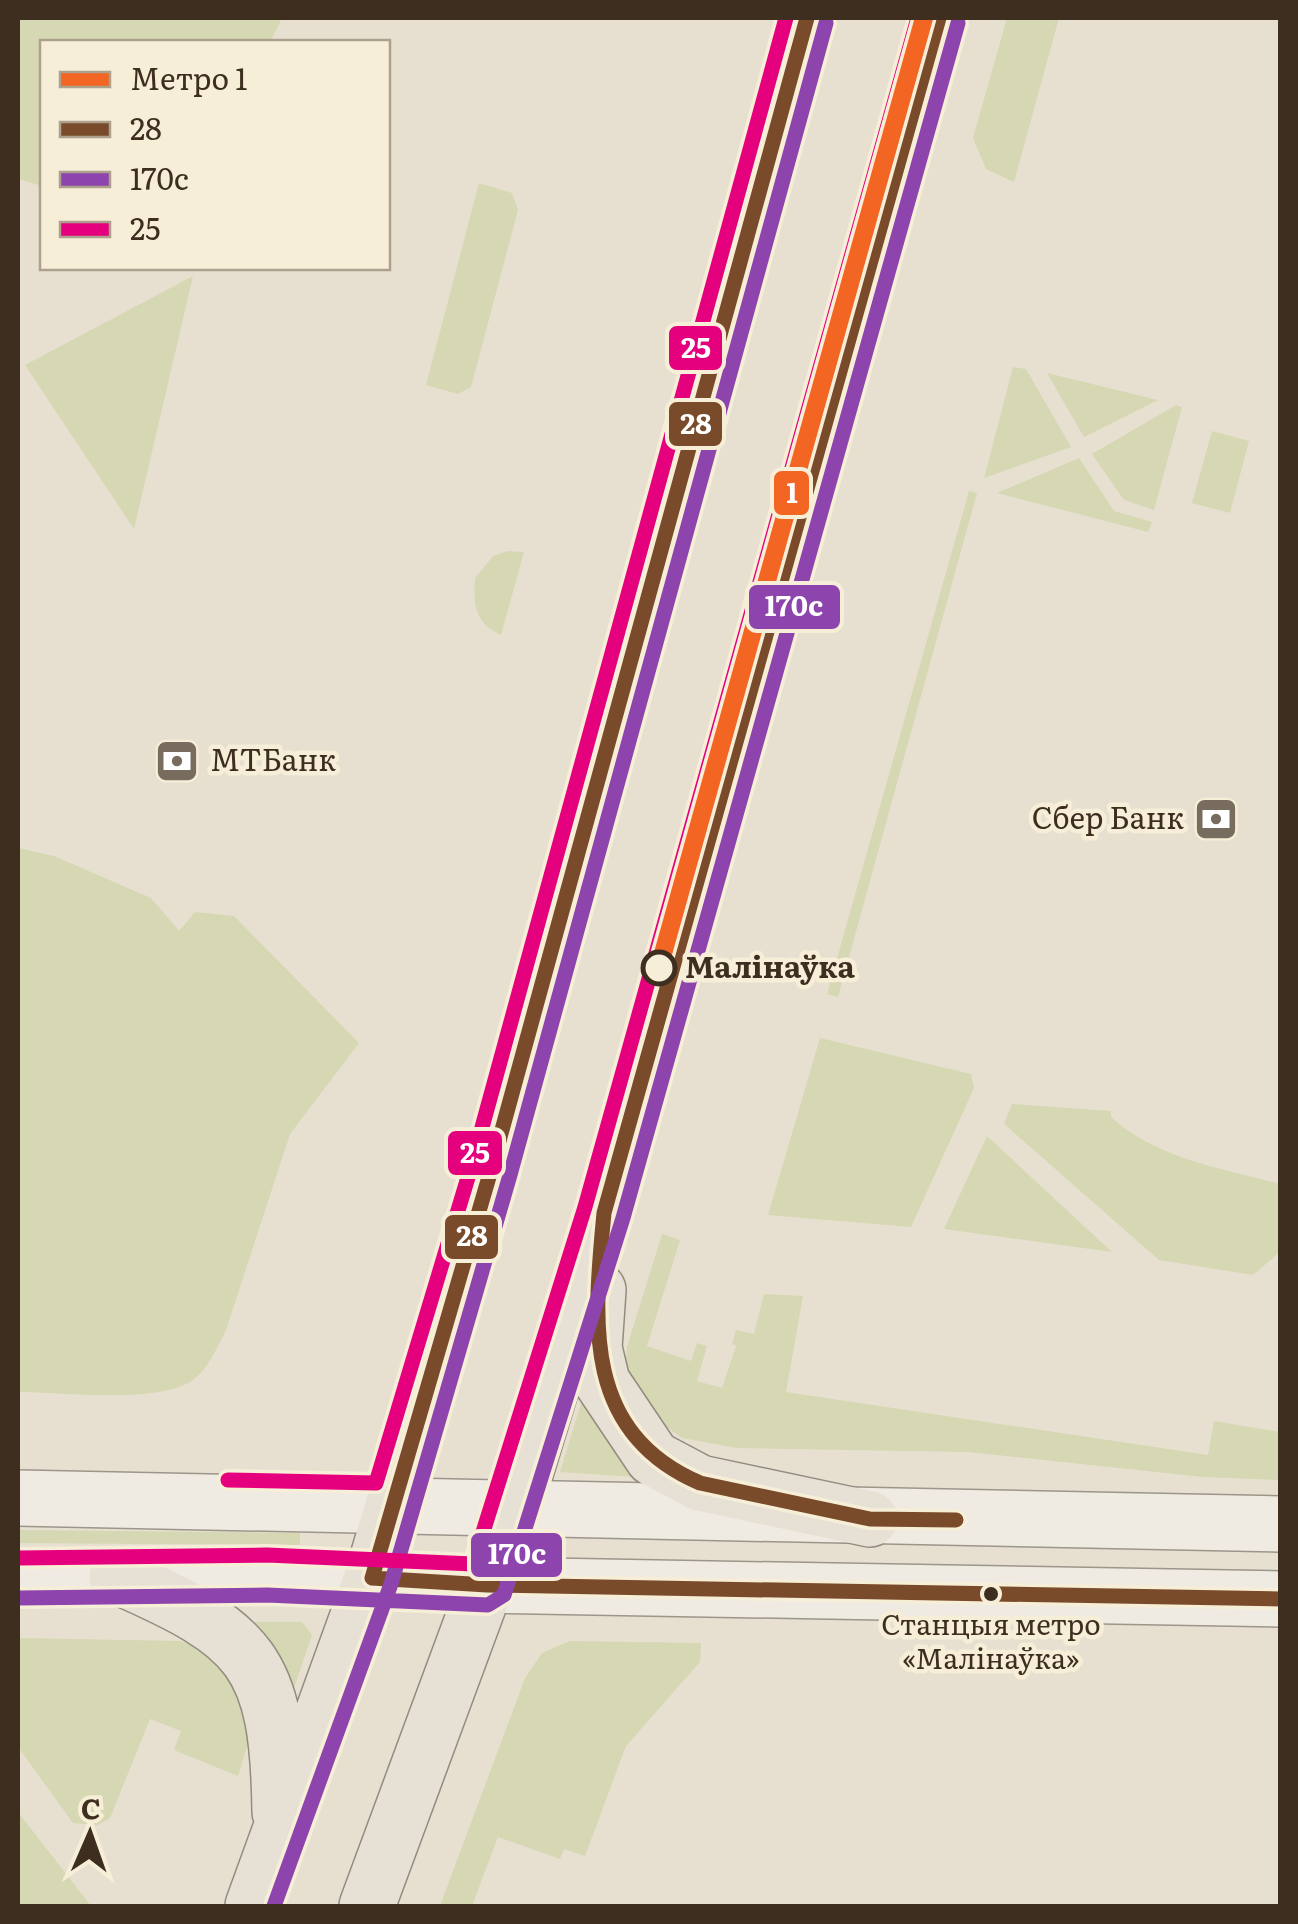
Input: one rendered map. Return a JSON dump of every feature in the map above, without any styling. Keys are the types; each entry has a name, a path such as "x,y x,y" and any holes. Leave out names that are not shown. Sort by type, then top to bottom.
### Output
{"main road":[{"path":"253,1906 372,1578 391,1502 491,1170 807,18"},
{"path":"367,1906 487,1585 604,1213 938,18"},
{"path":"604,1213 594,1348 602,1382 653,1458 700,1483 870,1518"},
{"path":"18,1498 391,1502 870,1518 1280,1524"},
{"path":"117,1576 196,1610 218,1626 258,1673 276,1738 280,1840"},
{"path":"18,1578 372,1578 487,1585 1280,1599"}],"green space":[{"path":"18,18 282,18 271,40 40,40 40,185 18,179"},
{"path":"1007,18 1059,18 1014,182 986,169 973,138"},
{"path":"479,183 512,193 518,210 471,387 458,394 426,385"},
{"path":"193,276 134,529 25,365"},
{"path":"1013,367 1026,369 1071,447 984,478"},
{"path":"1047,373 1158,400 1084,437"},
{"path":"1176,405 1182,407 1154,510 1124,500 1092,454"},
{"path":"1212,431 1249,441 1230,513 1192,503"},
{"path":"1079,458 1114,511 1152,522 1148,532 997,493"},
{"path":"969,491 977,493 838,997 827,994"},
{"path":"508,551 524,552 501,635 481,619 475,578 493,556"},
{"path":"18,848 54,856 151,898 179,931 195,912 234,916 359,1043 290,1134 226,1330 215,1351 196,1377 174,1389 130,1395 18,1392"},
{"path":"820,1038 971,1074 974,1088 911,1227 768,1215"},
{"path":"1012,1104 1111,1111 1111,1117 1129,1131 1169,1152 1280,1184 1280,1252 1253,1275 1159,1260 1004,1124"},
{"path":"987,1136 1112,1252 944,1229"},
{"path":"662,1234 680,1240 647,1346 691,1361 697,1343 707,1346 697,1381 722,1388 736,1346 732,1344 736,1330 754,1334 764,1294 803,1296 786,1392 1208,1455 1214,1421 1280,1432 1280,1480 1203,1477 968,1452 737,1448 682,1438 651,1416 625,1370 627,1347"},
{"path":"582,1400 635,1477 560,1472"},
{"path":"18,1530 300,1533 300,1545 18,1543"},
{"path":"250,1622 302,1622 312,1635 293,1691"},
{"path":"18,1638 180,1641 204,1648 233,1674 252,1730 238,1776 174,1750 181,1731 150,1719 110,1818 98,1825 73,1823 18,1747"},
{"path":"570,1641 701,1643 700,1662 626,1746 585,1856 564,1849 560,1859 498,1837 472,1906 440,1906 525,1678 542,1653"},
{"path":"18,1812 91,1906 18,1906"}],"metro line":[{"name":"1","path":"659,968 924,18"}],"transit line":[{"name":"25","path":"228,1480 376,1483 472,1164 786,18"},
{"name":"28","path":"807,18 491,1170 372,1578 487,1585 1280,1599"},
{"name":"25","path":"18,1558 267,1555 473,1564 585,1207 918,18"},
{"name":"28","path":"939,18 604,1213 598,1293 604,1369 615,1403 633,1434 661,1461 700,1483 870,1519 956,1520"},
{"name":"170с","path":"274,1906 391,1584 510,1175 826,23"},
{"name":"170с","path":"18,1598 267,1595 488,1605 504,1595 623,1218 958,23"}],"place":[{"name":"МТБанк","path":"177,761"},
{"name":"Сбер Банк","path":"1216,819"},
{"name":"Малінаўка","path":"659,968"},
{"name":"Станцыя метро «Малінаўка»","path":"991,1594"}]}
